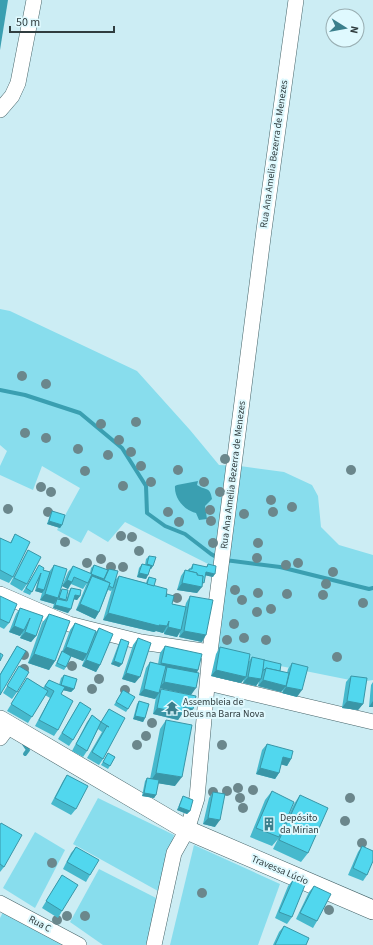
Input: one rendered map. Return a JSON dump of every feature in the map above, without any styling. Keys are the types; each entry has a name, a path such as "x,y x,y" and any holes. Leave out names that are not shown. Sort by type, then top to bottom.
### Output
{"street":[{"path":"0,110 12,96 18,83 34,0"},
{"name":"Rua Ana Amelia Bezerra de Menezes","path":"154,945 174,853 187,830 197,798 210,652 264,230 296,0"},
{"path":"0,594 69,624 141,642 210,652"},
{"path":"208,683 373,722"},
{"name":"Travessa Lúcio","path":"3,728 187,830 373,910"},
{"name":"Rua C","path":"1,905 79,945"}],"shaded area":[{"path":"0,0 8,0 0,50"},
{"path":"0,309 10,311 137,371 219,465 240,466 284,472 312,485 318,496 321,527 339,545 373,555 373,680 360,682 215,653 224,572 125,522 108,542 88,530 81,543 57,530 80,488 42,466 33,490 0,475 0,466 7,451 0,445"},
{"path":"198,481 197,485 209,490 212,499 205,506 207,519 199,520 196,513 184,506 176,495 175,486"},
{"path":"98,798 174,835 158,891 73,844"},
{"path":"35,832 65,850 35,908 3,888"},
{"path":"194,845 280,884 258,945 170,945"},
{"path":"99,869 158,899 149,945 103,945 70,922"},
{"path":"4,910 70,945 0,945 0,918"}],"building":[{"path":"52,511 65,515 62,525 49,521"},
{"path":"15,534 30,542 13,577 0,570 0,538 11,543"},
{"path":"28,550 41,557 27,584 14,578"},
{"path":"149,556 156,557 153,566 147,564"},
{"path":"142,564 151,566 148,575 139,573"},
{"path":"193,564 207,567 208,564 216,566 215,574 206,572 204,583 202,582 203,576 189,571 189,569 192,569"},
{"path":"39,565 44,568 43,570 50,572 44,590 37,588 41,573 32,592 26,588"},
{"path":"54,565 67,569 58,598 45,594"},
{"path":"94,565 108,570 104,579 91,574"},
{"path":"73,566 92,574 88,583 74,577 72,582 67,580"},
{"path":"109,569 118,571 113,588 109,586 110,583 104,580"},
{"path":"185,570 203,576 202,587 182,583"},
{"path":"92,576 110,583 99,612 80,604"},
{"path":"119,576 167,589 166,597 167,594 174,596 172,604 186,607 181,630 168,627 169,621 167,626 159,626 108,613"},
{"path":"149,577 156,579 154,586 147,584"},
{"path":"71,588 81,590 80,596 75,595 71,609 55,605 57,599 67,601"},
{"path":"62,589 68,590 66,600 59,598"},
{"path":"0,596 17,604 9,623 0,619"},
{"path":"190,596 213,600 206,635 184,631"},
{"path":"20,608 43,616 36,636 25,632 30,618 24,630 14,626"},
{"path":"49,614 70,621 55,661 34,654"},
{"path":"75,623 96,631 87,654 66,647"},
{"path":"99,628 113,634 100,665 86,660"},
{"path":"138,638 151,643 140,677 126,673"},
{"path":"121,639 129,642 122,664 114,661"},
{"path":"17,646 26,651 0,695 0,675"},
{"path":"165,646 202,654 198,670 161,663"},
{"path":"220,647 250,654 246,677 216,670"},
{"path":"62,651 71,656 66,667 57,663"},
{"path":"0,653 3,655 0,661"},
{"path":"252,657 265,660 261,679 248,677"},
{"path":"264,660 281,664 280,671 266,668 263,670"},
{"path":"150,662 166,666 159,693 144,689"},
{"path":"292,663 308,667 302,690 286,687"},
{"path":"19,666 29,672 17,692 7,686"},
{"path":"167,667 199,673 196,688 164,682"},
{"path":"266,668 289,673 286,686 263,680"},
{"path":"64,675 77,679 74,689 61,685"},
{"path":"351,676 367,678 363,704 347,701"},
{"path":"27,678 48,691 32,717 11,704"},
{"path":"49,680 65,687 61,694 73,701 58,730 39,720 54,691 45,686"},
{"path":"161,689 196,696 193,709 184,707 182,713 157,708"},
{"path":"123,690 135,697 128,709 116,702"},
{"path":"139,701 149,704 145,718 135,716"},
{"path":"80,702 91,709 73,740 62,733"},
{"path":"109,709 125,718 103,759 92,752 107,726 109,727 101,722"},
{"path":"92,715 101,722 87,751 76,744"},
{"path":"166,720 192,725 182,777 156,773"},
{"path":"267,744 293,751 291,759 283,757 279,773 260,768"},
{"path":"108,753 115,757 110,766 103,762"},
{"path":"67,775 88,786 76,809 55,798"},
{"path":"147,778 159,780 156,795 144,793"},
{"name":"Depósito da Mirian","path":"272,791 294,802 279,837 256,828"},
{"path":"213,792 225,794 220,820 208,818"},
{"path":"300,795 328,808 308,853 279,840"},
{"path":"183,796 193,800 190,811 179,807"},
{"path":"1,823 22,835 4,867 0,864"},
{"path":"362,846 373,851 373,861 367,875 353,868"},
{"path":"76,847 99,860 90,875 67,862"},
{"path":"62,875 78,885 62,911 46,901"},
{"path":"293,880 305,885 292,917 279,912"},
{"path":"314,886 331,894 317,921 300,913"},
{"path":"284,926 309,938 306,945 275,945"}],"waterway":[{"path":"0,390 25,395 80,413 122,448 146,486 147,513 165,526 185,534 218,558"},
{"path":"225,560 280,567 369,589 373,588"},
{"path":"24,744 28,750 25,754"}],"place":[{"name":"Assembleia de Deus na Barra Nova","path":"172,708"},
{"name":"Depósito da Mirian","path":"269,824"}]}
